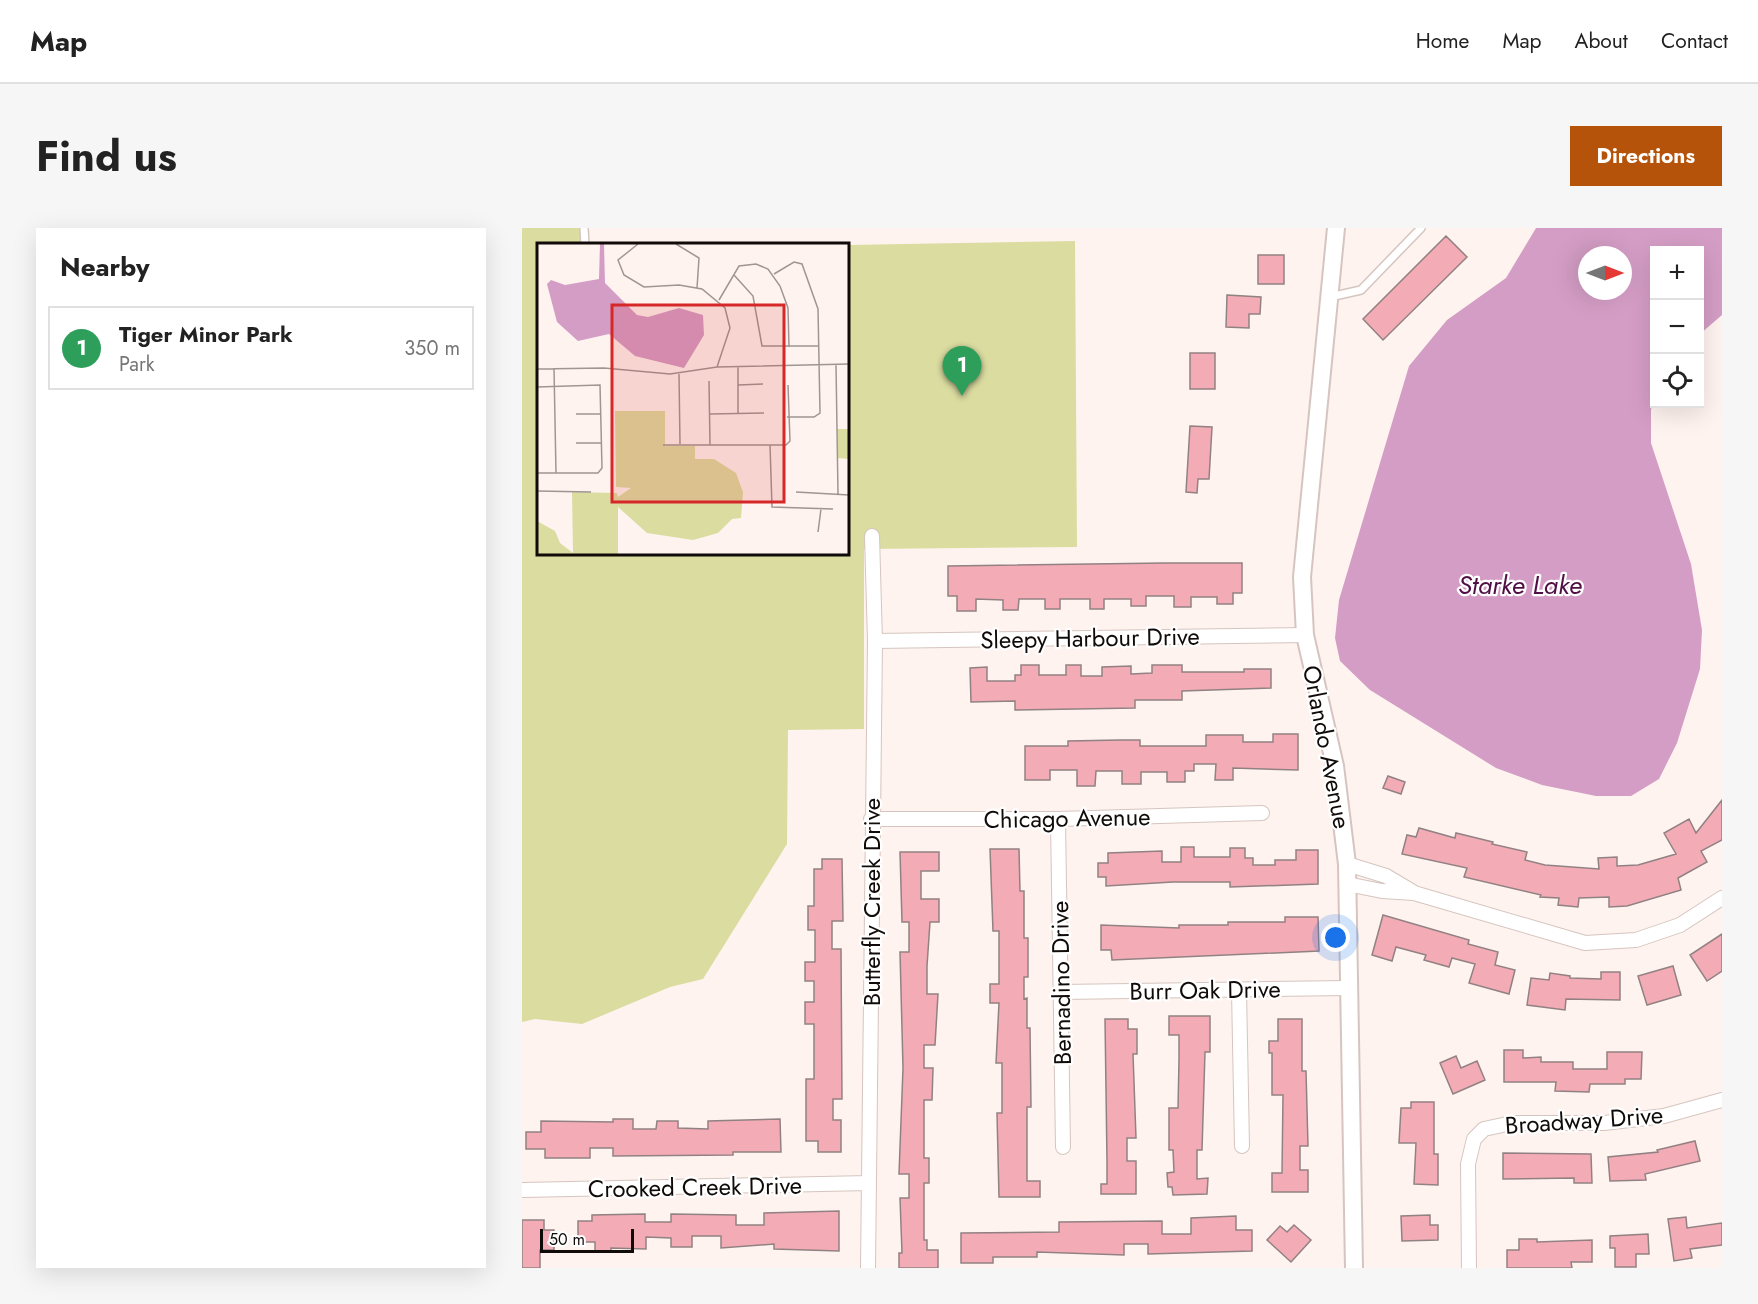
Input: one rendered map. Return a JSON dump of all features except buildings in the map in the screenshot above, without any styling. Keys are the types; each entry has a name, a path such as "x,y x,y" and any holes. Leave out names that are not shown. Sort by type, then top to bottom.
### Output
{"street":[{"name":"Orlando Avenue","path":"1336,228 1305,524 1302,577 1305,635 1335,766 1347,864 1354,1268"},
{"name":"Butterfly Creek Drive","path":"868,1268 875,641 872,536"},
{"name":"Sleepy Harbour Drive","path":"875,641 1305,635"},
{"name":"Chicago Avenue","path":"872,819 1058,819 1262,813"},
{"name":"Bernadino Drive","path":"1058,819 1063,1147"},
{"path":"1347,864 1386,876 1414,893"},
{"path":"1347,884 1382,891 1414,893 1585,943 1636,940 1680,925 1722,898"},
{"name":"Burr Oak Drive","path":"1061,992 1349,988"},
{"path":"1239,990 1242,1146"},
{"name":"Broadway Drive","path":"1469,1268 1468,1164 1474,1139 1484,1129 1512,1123 1604,1123 1664,1116 1722,1100"},
{"name":"Crooked Creek Drive","path":"522,1190 869,1183"}],"lane":[{"path":"584,228 585,243"},
{"path":"1329,297 1361,290 1421,228"}],"green space":[{"path":"522,228 581,228 581,243 537,243 537,555 849,555 849,245 1075,241 1077,547 864,549 864,729 788,730 787,844 703,979 670,987 582,1024 535,1019 522,1022"}],"water":[{"name":"Starke Lake","path":"1536,228 1722,228 1722,315 1704,331 1704,246 1650,246 1651,443 1691,564 1702,630 1700,669 1677,743 1659,779 1631,796 1596,796 1542,785 1496,768 1370,690 1340,661 1335,638 1339,600 1409,366 1447,320 1506,278"}],"place":[{"name":"Tiger Minor Park","path":"962,396"}]}
